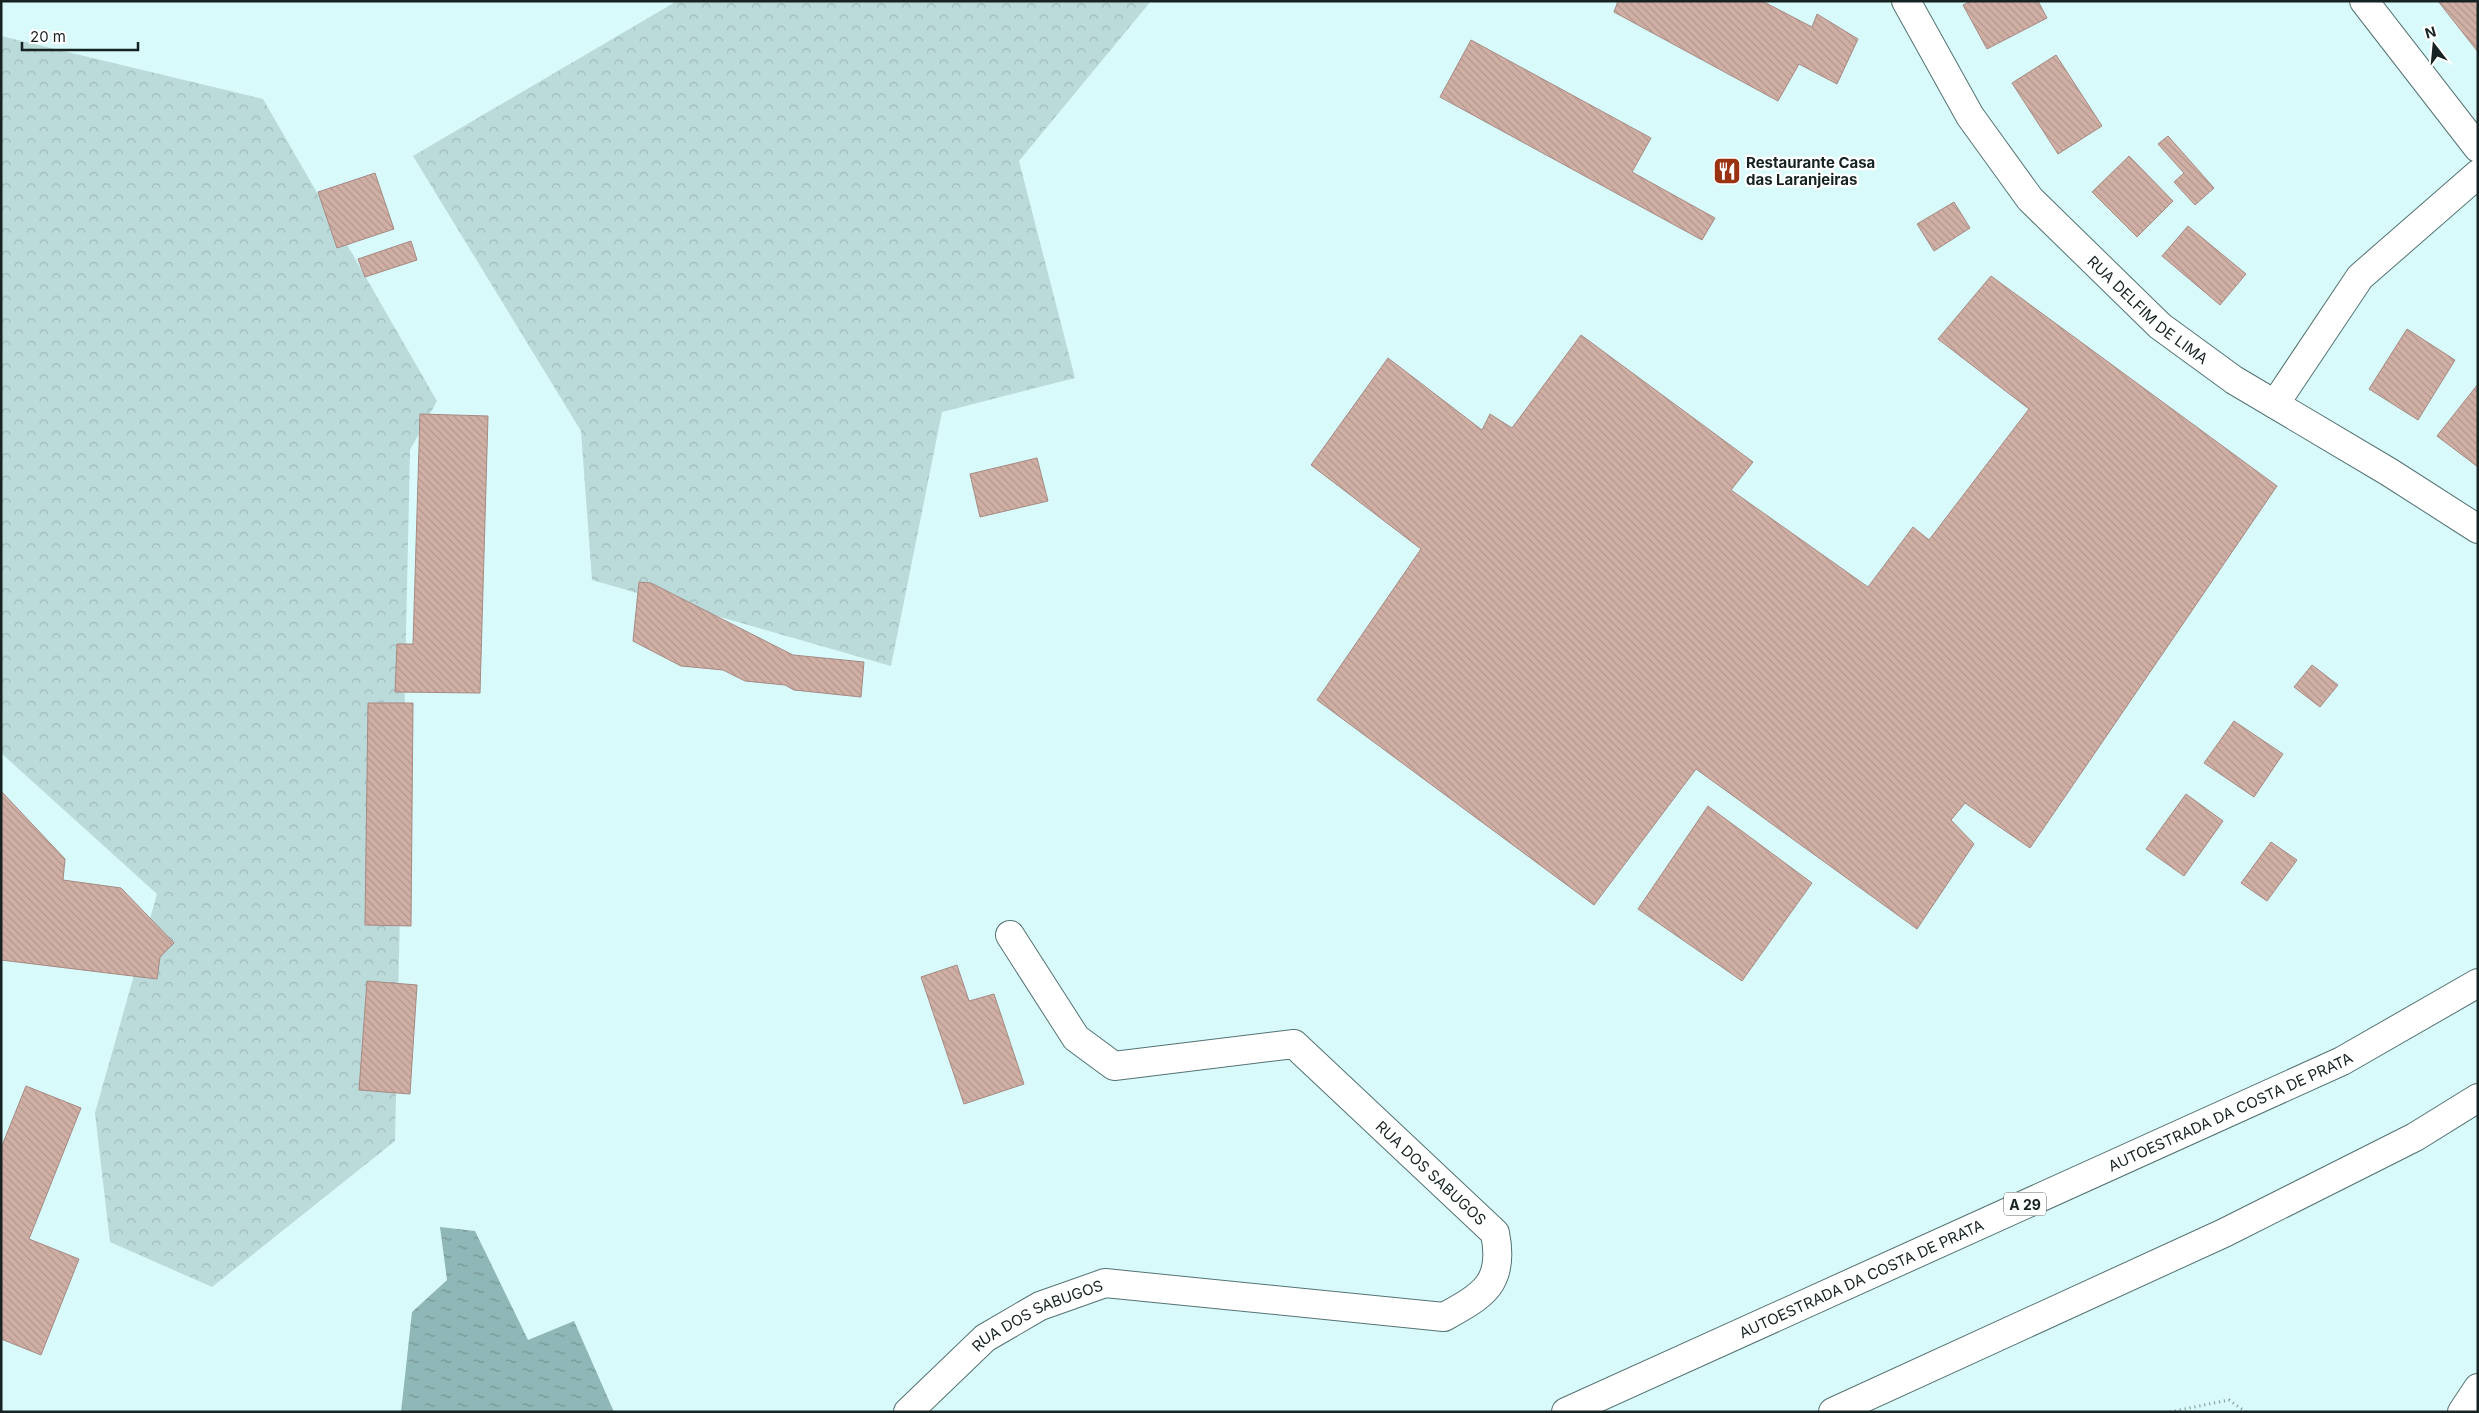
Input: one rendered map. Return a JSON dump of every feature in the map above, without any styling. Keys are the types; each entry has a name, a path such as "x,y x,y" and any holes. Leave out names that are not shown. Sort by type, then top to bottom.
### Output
{"main road":[{"name":"RUA DELFIM DE LIMA","path":"1906,1 1970,116 2030,198 2160,326 2234,380 2389,472 2478,529"},
{"path":"2364,1 2478,148"},
{"path":"2275,404 2360,277 2478,174"},
{"name":"RUA DOS SABUGOS","path":"908,1412 985,1338 1040,1306 1105,1282 1444,1317 1474,1300 1493,1282 1499,1252 1495,1233 1294,1044 1114,1066 1076,1038 1010,935"},
{"name":"AUTOESTRADA DA COSTA DE PRATA","path":"1566,1412 2342,1061 2478,983"},
{"path":"1833,1412 2224,1233 2415,1137 2478,1098"},
{"path":"2462,1412 2478,1388"}],"path":[{"path":"2170,1412 2229,1400 2246,1412"}],"green space":[{"path":"677,1 1151,1 1019,161 1075,378 942,412 891,666 592,580 581,431 413,156"},
{"path":"1,36 263,99 437,401 410,450 395,1141 212,1287 110,1242 95,1113 157,894 1,753"}],"water":[{"path":"440,1227 475,1231 528,1340 574,1321 614,1412 401,1412 412,1312 447,1280"}],"building":[{"path":"1618,1 1762,1 1812,27 1817,14 1858,39 1837,84 1799,64 1778,101 1614,12"},
{"path":"1971,1 2038,1 2047,18 1987,49 1963,5"},
{"path":"2438,1 2478,1 2478,52"},
{"path":"1471,40 1651,138 1632,172 1715,218 1702,240 1440,97"},
{"path":"2056,55 2102,126 2058,154 2012,83"},
{"path":"2168,136 2214,188 2195,205 2174,182 2184,173 2158,144"},
{"path":"2129,156 2173,201 2137,237 2092,192"},
{"path":"375,173 394,229 337,248 318,192"},
{"path":"1954,202 1970,228 1934,251 1917,224"},
{"path":"2188,226 2246,274 2220,305 2162,256"},
{"path":"411,241 417,260 365,277 358,259"},
{"path":"1991,276 2277,486 2030,848 1965,803 1951,820 1974,844 1917,929 1696,769 1594,905 1317,700 1421,549 1311,465 1388,358 1482,430 1490,414 1512,428 1581,335 1753,462 1731,490 1868,587 1913,527 1929,540 2029,409 1938,339"},
{"path":"2407,329 2455,360 2418,420 2369,389"},
{"path":"2478,384 2478,467 2437,436"},
{"path":"420,414 488,416 480,693 395,692 397,644 413,644"},
{"path":"1037,458 1048,501 980,517 970,474"},
{"path":"639,582 651,583 793,655 864,662 861,697 794,690 785,685 745,681 723,670 681,666 633,641"},
{"path":"2312,665 2338,685 2320,707 2294,687"},
{"path":"368,703 413,703 411,926 365,925"},
{"path":"2234,721 2283,754 2254,797 2204,763"},
{"path":"1,791 65,859 63,880 121,888 174,943 160,957 157,979 1,960"},
{"path":"2186,794 2223,821 2184,876 2146,849"},
{"path":"1708,806 1812,883 1742,981 1638,909"},
{"path":"2271,842 2297,860 2267,901 2241,883"},
{"path":"957,965 969,1001 994,994 1024,1084 964,1104 921,977"},
{"path":"367,981 417,985 410,1094 359,1090"},
{"path":"26,1086 81,1108 29,1239 79,1259 41,1355 1,1339 1,1148"}],"place":[{"name":"Restaurante Casa das Laranjeiras","path":"1727,171"}]}
